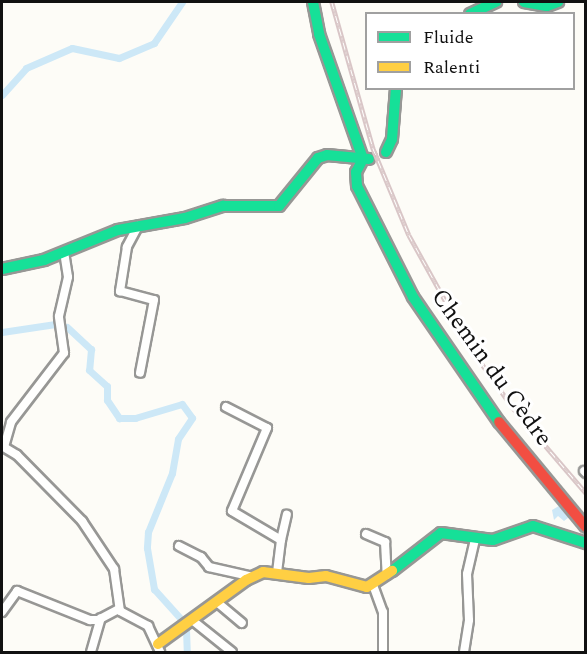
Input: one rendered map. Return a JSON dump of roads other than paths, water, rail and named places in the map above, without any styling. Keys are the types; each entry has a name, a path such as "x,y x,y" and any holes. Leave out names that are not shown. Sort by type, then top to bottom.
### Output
{"street":[{"path":"2,269 64,252 105,233 223,206 279,206 294,192 318,158 327,155 366,159 319,34 313,2"},
{"path":"474,12 496,2"},
{"path":"524,2 547,6 558,2"},
{"path":"386,152 392,140 396,90"},
{"name":"Chemin du Cèdre","path":"366,159 356,172 357,186 413,297 498,421 585,527"},
{"path":"138,226 128,247 120,291 154,300 140,373"},
{"path":"64,252 68,277 59,316 64,353 11,422 3,446 17,455 82,521 114,569 119,609 130,619 148,626 159,648 192,620 253,577"},
{"path":"226,407 268,431 232,513 281,540"},
{"path":"277,572 287,515"},
{"path":"179,546 201,557 209,567 253,577 277,572 373,585 429,539 441,533 475,540 493,540 533,526 585,543"},
{"path":"366,534 385,542 387,575"},
{"path":"464,652 469,620 467,574 475,540"},
{"path":"373,585 382,612 383,652"},
{"path":"2,612 17,591 90,620 101,618 119,609"},
{"path":"218,603 242,623"},
{"path":"91,652 101,618"},
{"path":"192,620 232,652"}],"water":[{"path":"564,503 573,514 564,521 558,516 554,520 552,510"}],"waterway":[{"path":"2,95 26,68 72,48 119,58 154,43 182,2"},
{"path":"2,332 55,324"},
{"path":"67,327 91,349 89,370 107,386 107,400 119,418 135,418 182,404 192,418 178,439 172,473 148,532 147,548 154,589 181,619"},
{"path":"186,629 187,652"}],"tunnel":[{"path":"369,159 386,152"}],"railway":[{"path":"332,2 373,148 409,235 475,354 514,409 586,493"}]}
